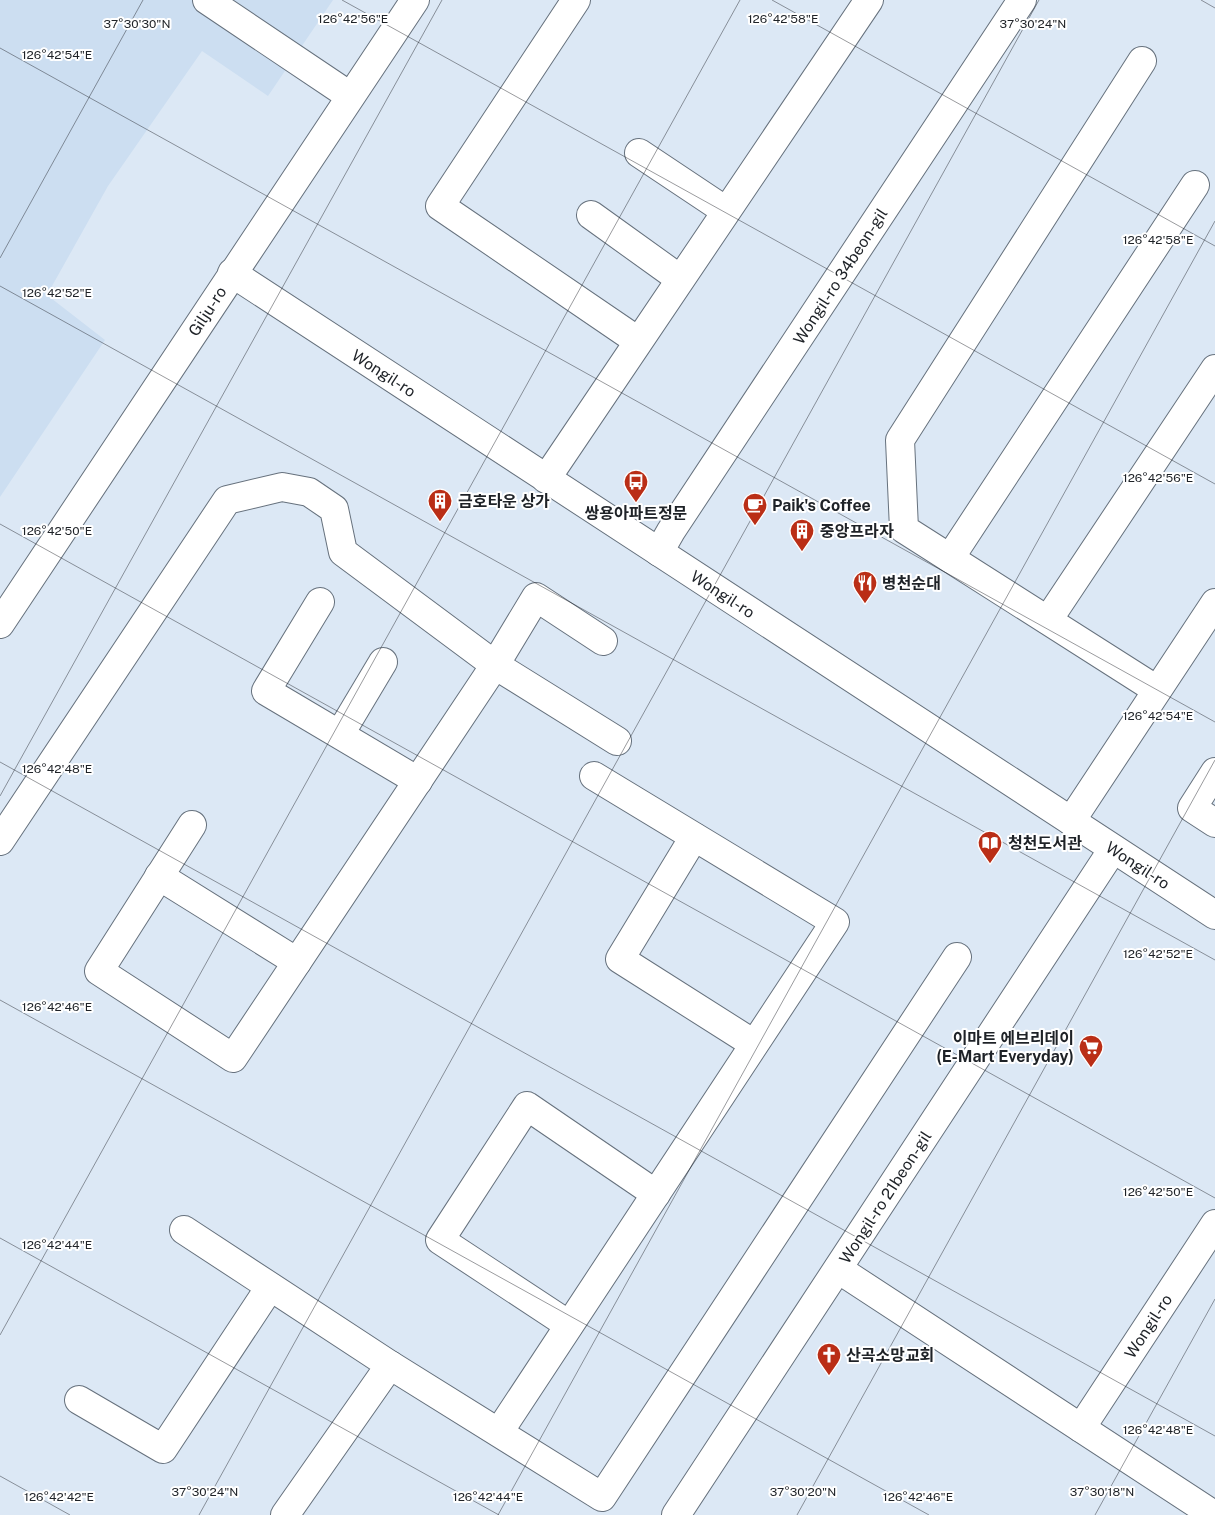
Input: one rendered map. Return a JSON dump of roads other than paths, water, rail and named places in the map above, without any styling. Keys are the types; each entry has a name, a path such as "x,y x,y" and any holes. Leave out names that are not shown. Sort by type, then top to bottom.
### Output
{"street":[{"path":"207,0 350,96"},
{"name":"Gilju-ro","path":"0,624 415,0"},
{"path":"576,0 440,206 638,341"},
{"path":"546,479 868,0"},
{"name":"Wongil-ro 34beon-gil","path":"659,552 671,531 1022,0"},
{"path":"1142,61 900,440 904,529 1157,690"},
{"path":"639,153 726,211"},
{"path":"950,558 1195,185"},
{"path":"591,215 680,279"},
{"name":"Wongil-ro","path":"232,273 1215,915"},
{"path":"1048,620 1215,369"},
{"path":"0,841 227,500 282,487 309,492 334,509 343,552 495,665 617,741"},
{"path":"192,825 99,971 233,1058 495,665 536,597 603,641"},
{"path":"320,602 266,691 418,780"},
{"path":"1071,821 1215,603"},
{"path":"340,734 383,662"},
{"path":"1215,772 1192,808 1215,823"},
{"path":"499,1432 834,922 594,776"},
{"path":"694,837 620,959 754,1044"},
{"name":"Wongil-ro 21beon-gil","path":"1113,849 838,1269 1214,1515"},
{"path":"159,876 297,962"},
{"path":"184,1230 390,1365 602,1497 957,957"},
{"path":"569,1325 440,1240 526,1106 656,1194"},
{"name":"Wongil-ro","path":"1081,1428 1215,1224"},
{"path":"676,1515 838,1269"},
{"path":"78,1400 163,1449 270,1287"},
{"path":"285,1515 390,1365"}],"place":[{"name":"쌍용아파트정문","path":"636,503"},
{"name":"금호타운 상가","path":"440,522"},
{"name":"Paik's Coffee","path":"755,526"},
{"name":"중앙프라자","path":"802,552"},
{"name":"병천순대","path":"865,604"},
{"name":"청천도서관","path":"990,864"},
{"name":"이마트 에브리데이 (E-Mart Everyday)","path":"1091,1068"},
{"name":"산곡소망교회","path":"829,1376"}]}
